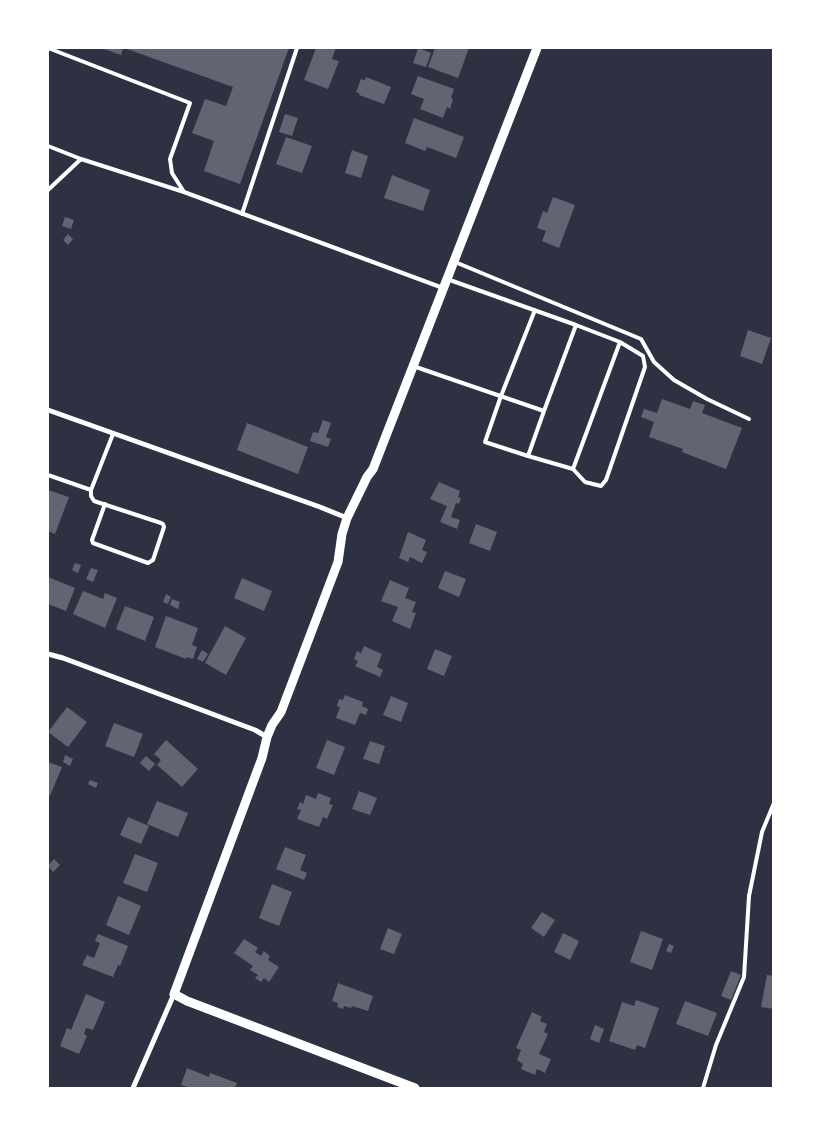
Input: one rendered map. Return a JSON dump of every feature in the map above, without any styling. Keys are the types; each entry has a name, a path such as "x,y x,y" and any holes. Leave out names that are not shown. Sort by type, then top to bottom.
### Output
{"street":[{"path":"133,1088 174,994 262,758 267,737 272,725 281,712 338,562 342,534 347,518 367,477 373,469 536,48"},
{"path":"48,410 347,518"},
{"path":"48,654 246,727 267,737"},
{"path":"174,994 187,1001 415,1088"}],"lane":[{"path":"48,48 190,103 170,159 172,173 184,192"},
{"path":"242,214 297,48"},
{"path":"48,146 184,192 443,288"},
{"path":"48,190 82,159"},
{"path":"453,261 642,338 654,362 674,380 707,399 750,419"},
{"path":"447,279 535,310 620,342 643,356 645,367 606,480 600,486 585,482 572,469 485,442 535,310"},
{"path":"528,456 576,325"},
{"path":"572,469 620,342"},
{"path":"413,366 544,411"},
{"path":"105,504 92,540 93,543 148,563 153,560 164,527 163,524 105,504 94,501 91,496 91,490 114,434"},
{"path":"48,475 91,490"},
{"path":"703,1088 716,1045 744,977 749,896 762,832 774,803"}],"building":[{"path":"101,48 123,48 121,55"},
{"path":"124,48 289,48 240,184 204,171 214,141 192,133 205,99 226,106 233,87"},
{"path":"316,48 336,48 332,59 339,61 328,89 304,80"},
{"path":"418,48 431,53 426,67 413,63"},
{"path":"435,48 469,48 458,78 428,67"},
{"path":"418,76 454,89 450,109 447,107 443,118 420,109 424,99 411,94"},
{"path":"366,77 391,87 384,104 359,95 356,92 361,79 365,80"},
{"path":"285,114 298,118 292,136 279,132"},
{"path":"414,118 464,137 456,158 427,147 425,151 405,143"},
{"path":"286,137 312,146 302,173 276,164"},
{"path":"352,150 368,156 361,178 345,173"},
{"path":"392,175 430,190 423,211 384,198"},
{"path":"553,197 575,205 559,248 542,241 546,231 537,228 543,211 547,213"},
{"path":"65,217 74,220 71,229 62,226"},
{"path":"68,234 73,239 68,245 63,240"},
{"path":"748,330 771,338 762,364 740,356"},
{"path":"662,399 690,409 693,401 705,405 702,413 742,428 726,469 682,452 683,449 649,437 654,422 641,417 644,409 657,413"},
{"path":"323,420 331,423 326,437 331,439 328,447 310,441 313,432 318,433"},
{"path":"247,423 308,447 298,474 237,450"},
{"path":"439,482 460,491 458,497 461,498 459,504 456,503 451,517 460,520 457,529 440,522 447,506 430,499"},
{"path":"48,490 69,497 55,534 48,531"},
{"path":"476,524 497,532 490,551 469,543"},
{"path":"408,532 426,540 422,550 427,552 422,563 410,557 408,562 399,558"},
{"path":"75,563 81,565 78,573 72,570"},
{"path":"91,568 98,570 93,582 86,579"},
{"path":"445,571 466,579 459,597 438,588"},
{"path":"48,577 75,588 66,611 48,604"},
{"path":"242,578 272,591 264,611 234,598"},
{"path":"390,580 409,588 405,598 416,602 412,612 416,613 410,629 392,621 398,607 381,601"},
{"path":"83,591 103,599 105,593 117,598 105,628 73,614"},
{"path":"166,594 171,597 168,604 163,602"},
{"path":"172,599 180,602 178,609 170,605"},
{"path":"125,606 154,617 145,641 116,629"},
{"path":"166,616 198,628 192,645 197,647 193,659 187,657 186,659 155,647"},
{"path":"225,626 246,638 226,675 205,663"},
{"path":"364,646 382,654 377,667 383,670 380,677 355,666 358,661 354,659 357,651 361,653"},
{"path":"435,649 452,656 444,676 427,669"},
{"path":"202,650 208,654 203,662 197,659"},
{"path":"345,695 363,702 362,706 368,709 366,715 360,713 355,725 336,718 340,707 337,706 339,699 343,700"},
{"path":"391,696 408,703 401,722 383,715"},
{"path":"67,707 87,722 68,747 48,732"},
{"path":"114,723 143,734 134,757 105,746"},
{"path":"166,740 198,769 182,787 157,765 161,760 154,754"},
{"path":"327,740 345,747 334,775 316,768"},
{"path":"370,741 385,746 379,764 363,759"},
{"path":"65,755 73,759 70,766 63,762"},
{"path":"146,756 155,764 149,771 140,763"},
{"path":"48,762 62,767 50,796 48,795"},
{"path":"90,780 98,783 96,788 88,784"},
{"path":"359,791 377,798 370,815 352,809"},
{"path":"318,793 331,798 329,804 333,805 327,819 323,817 319,827 297,819 301,810 297,809 300,802 303,804 306,795 316,799"},
{"path":"157,801 188,813 178,837 147,824"},
{"path":"128,817 149,826 141,844 120,835"},
{"path":"285,847 306,855 300,870 307,873 304,880 276,869"},
{"path":"135,854 158,863 147,892 123,883"},
{"path":"54,859 60,865 53,872 48,866"},
{"path":"272,884 292,892 279,926 259,918"},
{"path":"118,896 141,906 129,935 106,925"},
{"path":"542,912 555,920 544,937 531,928"},
{"path":"388,928 402,934 394,954 380,949"},
{"path":"641,931 663,939 652,970 630,962"},
{"path":"563,933 579,941 570,960 554,952"},
{"path":"98,934 128,946 120,966 118,965 113,977 82,965 87,955 94,958 100,943 95,941"},
{"path":"244,939 258,948 255,952 261,956 264,951 270,956 268,960 279,967 269,982 264,978 261,982 255,978 258,975 250,970 253,966 234,953"},
{"path":"669,944 674,946 671,953 666,951"},
{"path":"731,971 741,975 731,1000 721,996"},
{"path":"767,975 774,976 774,1009 761,1007"},
{"path":"338,983 373,996 368,1011 352,1006 351,1008 344,1006 343,1009 337,1007 338,1003 332,1001"},
{"path":"86,994 105,1002 93,1030 86,1028 84,1034 87,1036 79,1054 60,1046 67,1028 71,1030"},
{"path":"636,1000 659,1008 645,1048 637,1045 635,1050 609,1041 622,1002 634,1006"},
{"path":"685,1001 717,1013 708,1036 676,1024"},
{"path":"532,1012 542,1017 540,1021 547,1024 544,1032 548,1034 539,1054 551,1059 545,1073 537,1069 535,1075 521,1069 523,1064 517,1060 521,1050 516,1048"},
{"path":"595,1025 604,1029 599,1043 590,1039"},
{"path":"187,1068 209,1077 210,1073 237,1083 235,1088 191,1088 181,1085"}]}
